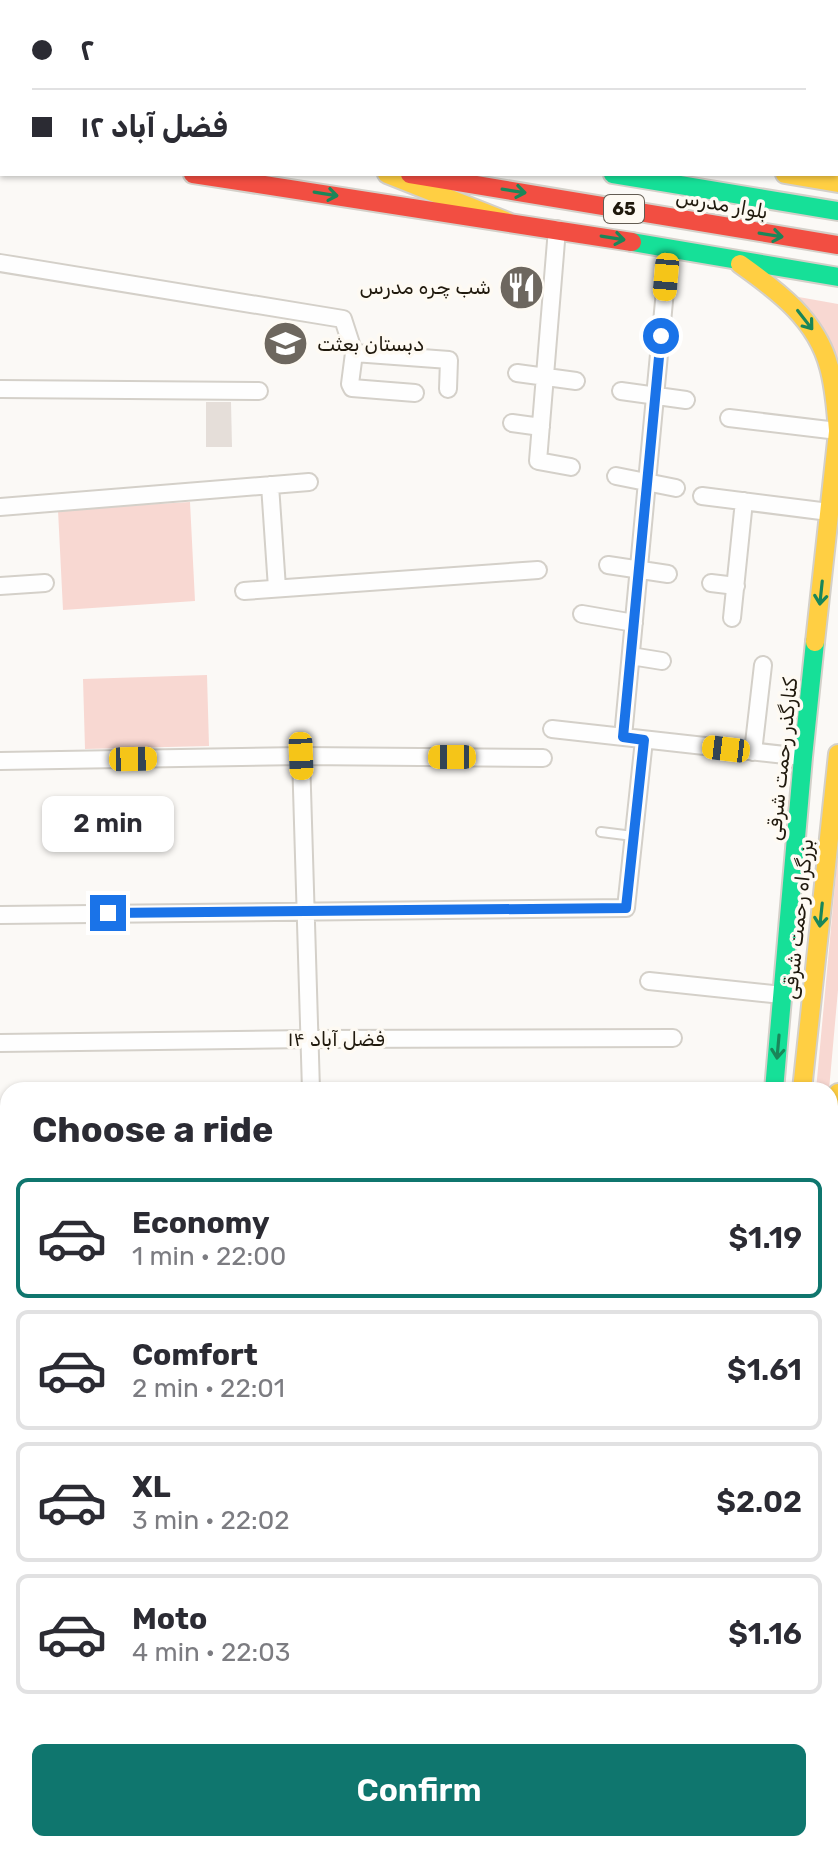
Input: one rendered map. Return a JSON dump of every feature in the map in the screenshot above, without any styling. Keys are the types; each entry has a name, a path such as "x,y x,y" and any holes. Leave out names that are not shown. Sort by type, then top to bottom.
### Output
{"main road":[{"path":"206,176 557,229 838,277"},
{"path":"392,176 508,222"},
{"name":"بلوار مدرس","path":"422,176 838,245"},
{"name":"بلوار مدرس","path":"625,176 838,211"},
{"path":"797,176 838,183"},
{"name":"کنارگذر رحمت شرقی","path":"736,261 785,297 811,327 824,350 838,431 803,757 775,1082"},
{"name":"بزرگراه رحمت شرقی","path":"803,1082 838,754"}],"street":[{"path":"557,229 538,461 571,467"},
{"path":"623,737 669,248"},
{"path":"0,263 343,319 354,353 352,388 415,393"},
{"path":"354,353 449,360 448,389"},
{"path":"517,373 576,381"},
{"path":"0,389 259,391"},
{"path":"621,391 686,400"},
{"path":"729,418 838,431"},
{"path":"512,423 541,427"},
{"path":"616,476 676,488"},
{"path":"0,507 309,482"},
{"path":"270,485 277,588"},
{"path":"702,496 829,512"},
{"path":"732,618 744,501"},
{"path":"608,565 668,574"},
{"path":"244,591 538,570"},
{"path":"0,586 45,583"},
{"path":"711,583 736,586"},
{"path":"582,614 634,623"},
{"path":"631,656 662,661"},
{"path":"753,752 763,665"},
{"path":"552,729 803,757"},
{"path":"0,915 626,908 644,740"},
{"path":"301,756 311,1082"},
{"path":"0,761 301,756 543,758"},
{"path":"649,981 782,995"},
{"name":"فضل آباد ۱۴","path":"0,1043 673,1038"}],"lane":[{"path":"601,832 633,836"}],"shaded area":[{"path":"793,296 838,304 838,368"},
{"path":"190,502 195,601 63,610 58,510"},
{"path":"207,675 209,746 85,749 83,679"},
{"path":"838,852 838,990 830,1082 817,1082"}],"building":[{"path":"206,402 231,402 232,447 206,447"}],"traffic: fast":[{"path":"625,176 838,211"},
{"path":"632,242 838,277"},
{"path":"775,1082 815,642"}],"traffic: slow":[{"path":"392,176 508,222"},
{"path":"797,176 838,183"},
{"path":"740,264 782,296 815,335 831,375 838,430"},
{"path":"815,642 838,432"},
{"path":"803,1082 838,754"}],"traffic: jam":[{"path":"206,176 632,242"},
{"path":"422,176 838,245"}],"place":[{"name":"شب چره مدرس","path":"522,287"},
{"name":"دبستان بعثت","path":"286,344"}],"route":[{"path":"108,913 626,908 644,740 623,737 661,336"}]}
